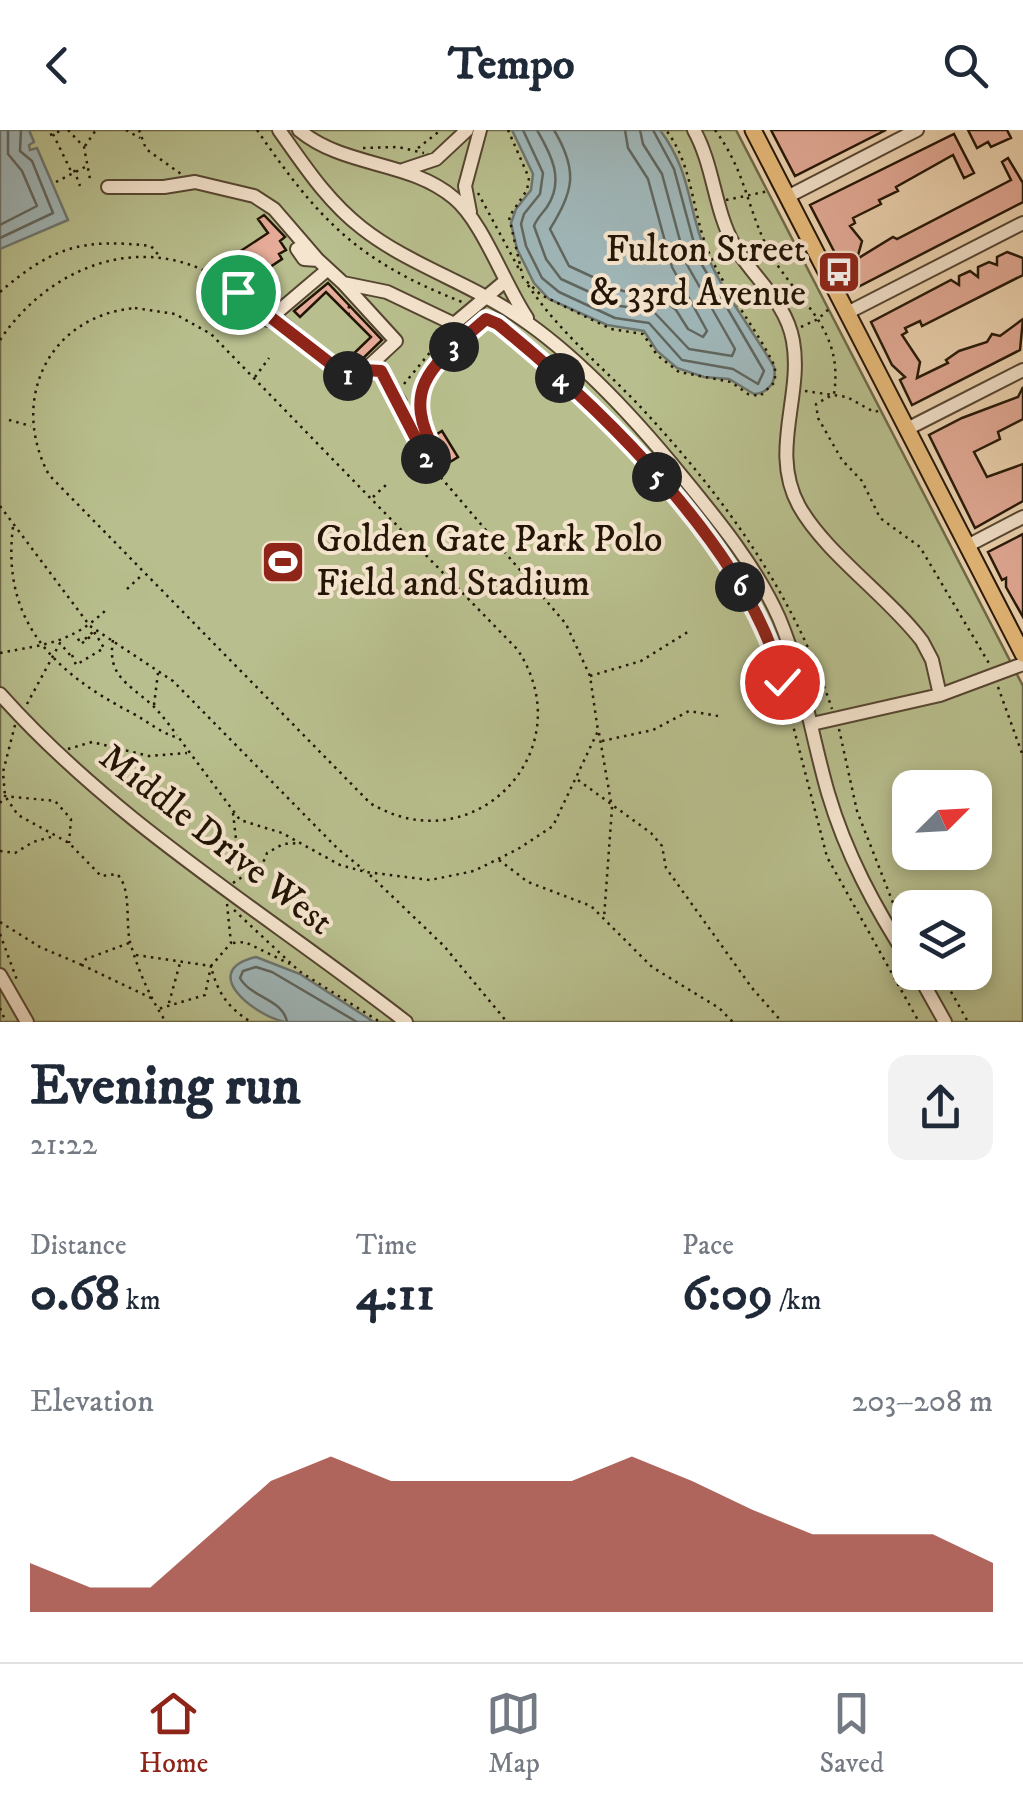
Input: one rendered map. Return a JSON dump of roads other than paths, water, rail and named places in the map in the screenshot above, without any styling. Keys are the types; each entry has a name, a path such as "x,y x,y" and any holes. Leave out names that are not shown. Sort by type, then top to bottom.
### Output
{"main road":[{"path":"752,130 1023,654"}],"street":[{"path":"280,130 315,181 372,235 535,328"},
{"path":"299,130 453,197 477,228"},
{"path":"396,170 418,167 436,158 467,130"},
{"path":"480,130 465,193 477,228 504,282 535,328 649,438 749,565 787,639 851,857 892,933"},
{"path":"694,130 710,166 735,248 774,297 791,331 793,386 785,451 798,506 922,641 932,660 940,695"},
{"path":"787,197 916,130"},
{"path":"315,181 312,169 317,160 345,150"},
{"path":"108,186 164,187 195,182 261,199 274,208 322,265 396,341 353,381 270,318 322,265"},
{"path":"847,313 1023,222"},
{"path":"297,249 304,258 322,265"},
{"path":"342,283 386,292 454,324 490,304 504,282"},
{"path":"364,370 381,371 400,402"},
{"path":"907,430 1023,370"},
{"path":"967,546 1023,517"},
{"path":"812,724 940,695 1023,664"},
{"name":"Middle Drive West","path":"0,694 57,754 227,897 406,1022"},
{"path":"0,975 27,1022"},
{"path":"927,990 944,1022"}],"water":[{"path":"0,130 29,130 34,142 29,145 30,150 37,148 68,220 0,249"},
{"path":"512,130 660,130 678,161 713,268 774,367 768,389 754,394 729,379 704,377 677,368 657,351 644,331 607,325 549,299 534,283 517,249 511,223 531,190 533,174"},
{"path":"256,957 300,974 374,1022 285,1022 260,1011 231,982 231,972 239,964"}],"place":[{"name":"Fulton Street & 33rd Avenue","path":"839,272"},
{"name":"Golden Gate Park Polo Field and Stadium","path":"283,562"}]}
